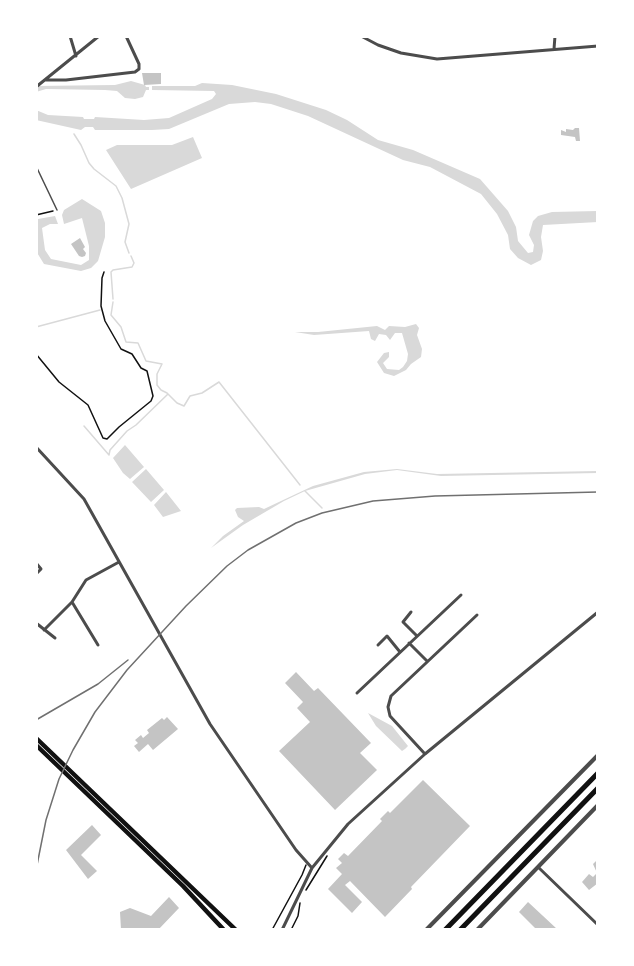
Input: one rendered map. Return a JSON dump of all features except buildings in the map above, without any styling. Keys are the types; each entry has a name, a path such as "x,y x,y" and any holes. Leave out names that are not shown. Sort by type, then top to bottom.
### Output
{"highway":[{"path":"445,930 598,773"},
{"path":"460,930 598,788"}],"main road":[{"path":"36,738 236,930"},
{"path":"36,745 179,882 224,930"}],"street":[{"path":"70,36 76,56"},
{"path":"36,87 99,36"},
{"path":"46,80 135,72 139,69 139,64 126,36"},
{"path":"362,36 401,54 427,59 467,58 598,45"},
{"path":"554,49 555,36"},
{"path":"36,447 84,499 210,724 297,850 312,868"},
{"path":"44,630 72,602 86,580 119,562"},
{"path":"36,563 41,568 36,574"},
{"path":"357,693 461,595"},
{"path":"72,602 98,645"},
{"path":"411,612 403,622 417,636"},
{"path":"282,930 312,868 348,824 424,754 598,612"},
{"path":"424,754 390,716 388,707 391,696 477,615"},
{"path":"36,623 55,638"},
{"path":"378,645 387,636 400,652"},
{"path":"409,643 427,662"},
{"path":"426,930 598,755"},
{"path":"477,930 598,806"},
{"path":"538,867 598,925"}],"lane":[{"path":"36,166 57,210"}],"path":[{"path":"36,216 57,210"},
{"path":"36,354 59,382 88,405 103,438 107,439 151,401 153,396 147,371 141,368 132,354 121,348 105,321 101,306 104,272"},
{"path":"305,892 322,866"},
{"path":"272,930 302,875 303,868"},
{"path":"291,930 298,916 300,902"}],"shaded area":[{"path":"131,81 149,87 149,90 146,90 143,97 135,99 125,98 117,91 105,90 46,89 36,92 36,86 115,85"},
{"path":"202,83 232,85 276,94 326,110 347,120 378,140 413,150 480,179 508,211 516,227 518,241 528,253 533,252 534,245 529,235 533,221 538,216 552,212 598,211 598,222 543,225 541,260 531,265 518,258 510,249 508,235 497,214 481,194 430,167 403,160 308,116 271,104 255,102 229,104 169,129 95,130 93,127 85,127 81,130 36,120 36,110 48,115 83,117 84,119 95,117 144,120 169,118 212,99 216,94 214,91 152,90 152,86 195,86"},
{"path":"193,137 202,158 131,189 106,150 117,145 172,145"},
{"path":"82,199 101,211 105,223 105,237 98,261 91,268 81,271 44,264 36,251 36,222 38,219 55,216 58,224 50,224 42,228 45,250 51,259 81,265 89,260 89,246 82,218 64,224 62,215 64,210"},
{"path":"416,324 419,328 417,335 422,349 421,357 406,370 394,376 384,373 377,362 384,353 389,352 389,357 383,363 387,369 399,370 403,367 408,354 402,333 395,333 390,340 386,335 379,334 375,341 371,339 369,331 314,335 295,332 377,326 385,330 389,326 405,327"},
{"path":"125,445 144,467 130,479 113,458"},
{"path":"146,469 164,490 151,502 132,482"},
{"path":"397,469 437,474 598,471 598,473 441,476 397,470 365,474 305,491 284,501 243,525 211,548 244,521 238,517 235,510 237,508 259,507 264,509 313,486 364,472"},
{"path":"166,492 181,511 163,517 154,505"},
{"path":"368,713 392,726 408,746 402,751 376,726"}],"waterway":[{"path":"74,134 89,163 116,186 122,198 129,224 125,242 129,253"},
{"path":"113,299 111,272 132,267 134,263 131,256"},
{"path":"113,302 111,315 121,327 126,342 138,343 146,361 162,364 157,374 157,385 161,390 184,406 190,396 202,393 219,382 300,485"},
{"path":"36,327 100,310"},
{"path":"84,426 109,455 110,450 127,431 168,394"},
{"path":"305,491 322,508"}],"railway":[{"path":"36,870 46,820 59,779 95,712 127,670 186,606 227,566 248,550 296,523 322,513 373,501 435,496 598,492"},
{"path":"36,720 98,684 128,660"}]}
